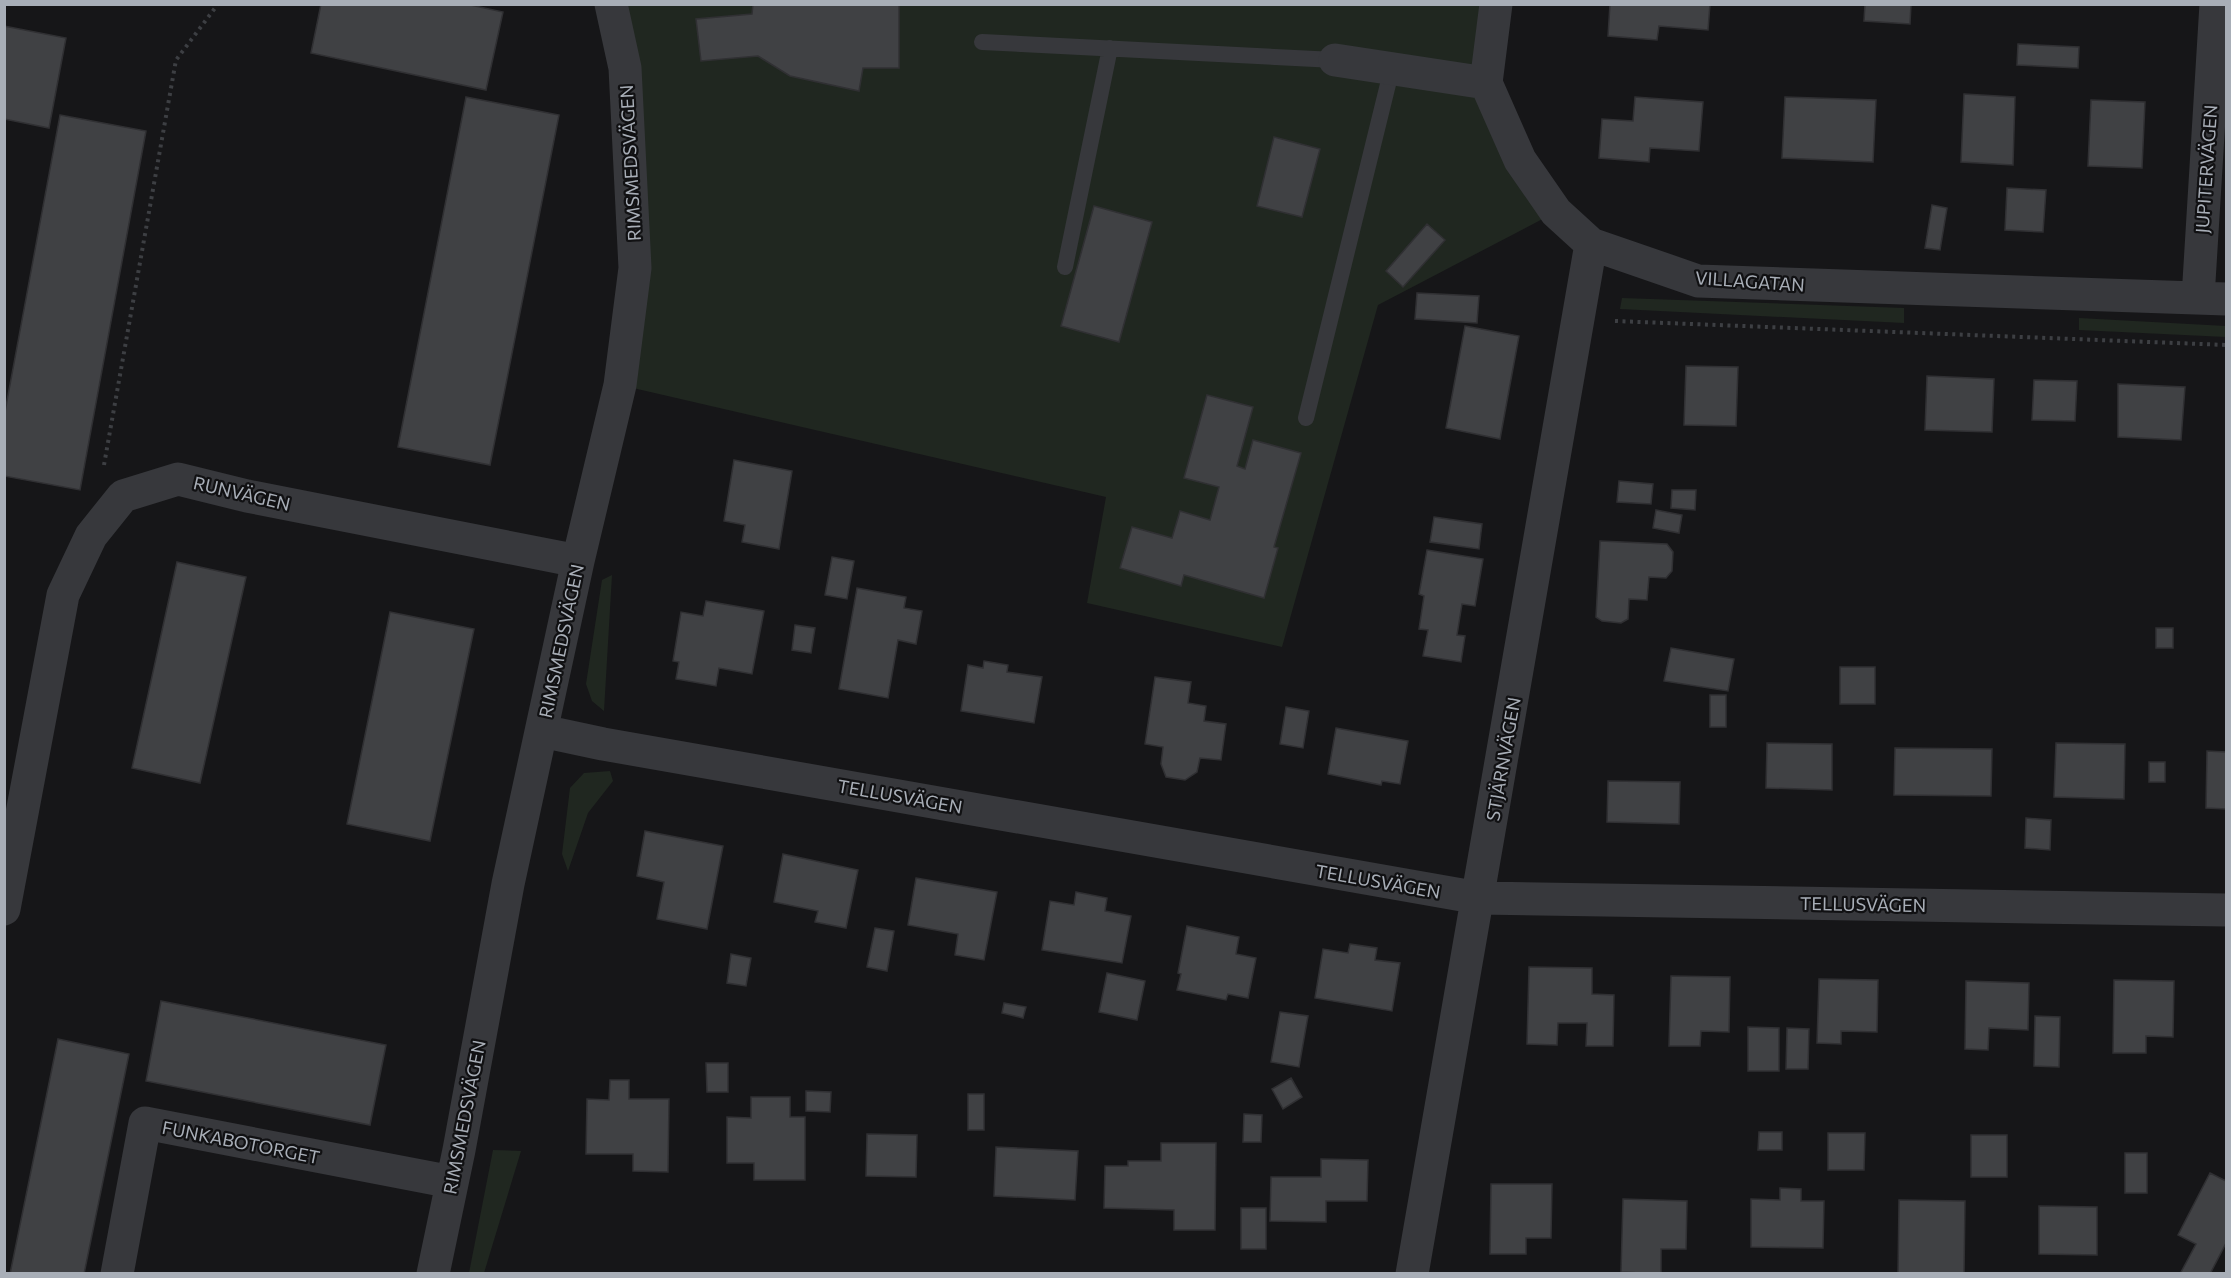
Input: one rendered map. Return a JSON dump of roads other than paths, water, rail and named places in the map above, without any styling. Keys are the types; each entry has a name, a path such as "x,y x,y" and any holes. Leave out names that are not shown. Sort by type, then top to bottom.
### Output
{"street":[{"name":"RIMSMEDSVÄGEN","path":"433,1274 508,884 578,561 620,385 635,268 625,68 611,4"},
{"path":"1335,60 1486,82 1496,4"},
{"name":"JUPITERVÄGEN","path":"2212,299 2216,4"},
{"name":"VILLAGATAN","path":"1486,82 1520,160 1556,212 1591,244 1698,281 2212,299"},
{"name":"STJÄRNVÄGEN","path":"1412,1274 1591,244"},
{"name":"RUNVÄGEN","path":"4,909 63,595 91,536 123,496 178,479 247,496 578,561"},
{"name":"TELLUSVÄGEN","path":"542,731 615,747 1479,898 2226,910"},
{"name":"FUNKABOTORGET","path":"117,1274 145,1123 452,1182"}],"lane":[{"path":"982,42 1335,60"},
{"path":"1065,267 1110,48"},
{"path":"1306,418 1392,69"}]}
